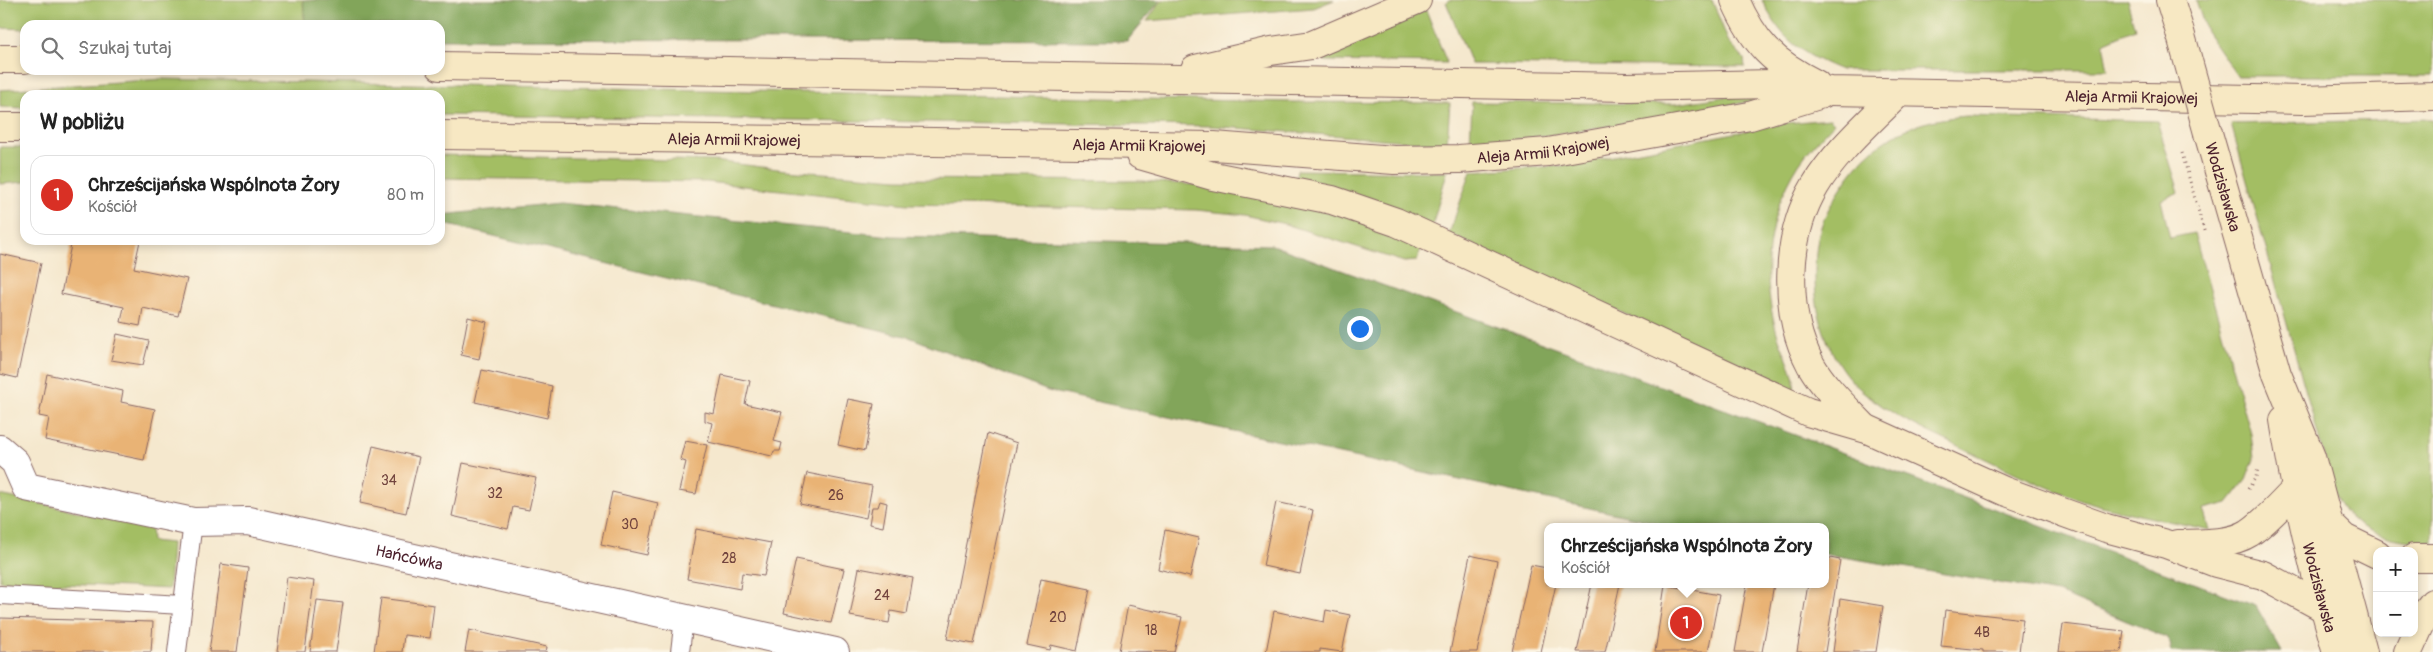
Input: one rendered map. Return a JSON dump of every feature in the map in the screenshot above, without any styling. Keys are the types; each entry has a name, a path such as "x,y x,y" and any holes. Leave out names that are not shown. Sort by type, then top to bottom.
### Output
{"main road":[{"path":"1157,78 1272,51 1312,44 1416,0"},
{"path":"1735,0 1752,35 1775,60 1830,92"},
{"name":"Wodzisławska","path":"2170,0 2277,374 2297,488 2324,608 2337,652"},
{"path":"0,58 20,59"},
{"name":"Aleja Armii Krajowej","path":"445,66 1628,87 1772,84 1830,92 2302,100 2433,96"},
{"name":"Aleja Armii Krajowej","path":"445,135 1214,146 1394,160 1500,157 1548,152 1750,116 1830,92"},
{"path":"1866,429 1826,387 1811,364 1801,340 1792,305 1791,263 1797,226 1815,187 1837,157 1898,93"},
{"path":"0,127 20,127"},
{"path":"1108,145 1213,176 1332,200 1396,222 1808,412 1866,429 2004,491 2106,528 2166,544 2216,563 2263,575 2324,608"},
{"name":"Wodzisławska","path":"2277,374 2311,457 2326,520 2363,652"},
{"path":"2166,544 2219,542 2248,534 2297,488"},
{"path":"2326,520 2344,538 2373,552"},
{"path":"2418,558 2433,558"},
{"path":"2408,652 2426,612 2433,603"}],"street":[{"name":"Hańcówka","path":"0,449 15,462 13,484 193,522 248,521 835,652"}],"lane":[{"path":"176,652 193,522"},
{"path":"0,595 183,605"},
{"path":"680,652 684,618"}],"path":[{"path":"2205,234 2207,243"},
{"path":"2246,492 2256,477 2259,459"}],"green space":[{"path":"0,0 303,0 305,20 20,20 20,29 0,28"},
{"path":"303,0 1161,0 1127,41 445,39 445,20 305,20"},
{"path":"1162,0 1334,0 1314,8 1147,21"},
{"path":"1450,0 1712,0 1729,43 1744,59 1745,67 1471,64 1446,2"},
{"path":"1762,0 2127,0 2135,29 2103,43 2108,70 1841,70 1814,58 1794,44 1777,26"},
{"path":"2196,0 2433,0 2433,76 2237,76 2206,31"},
{"path":"1426,10 1447,63 1326,61 1322,59 1325,52"},
{"path":"162,79 1292,102 1450,103 1447,144 1210,126 445,115 445,90 20,90 20,108 0,107 0,90"},
{"path":"1764,91 1764,99 1654,119 1581,131 1470,144 1472,102 1676,104"},
{"path":"1967,116 2157,121 2179,192 2161,200 2170,238 2194,233 2251,434 2254,459 2246,480 2228,503 2204,509 2210,530 2088,502 2021,476 1893,413 1859,388 1840,366 1832,352 1821,323 1816,293 1816,249 1820,230 1827,212 1844,183 1857,166 1872,151 1887,140 1904,130 1923,123"},
{"path":"1830,119 1834,123 1803,158 1788,184 1779,204 1769,246 1768,268 1772,311 1779,340 1791,369 1794,391 1449,234 1471,171 1561,166 1787,123"},
{"path":"2433,119 2433,542 2423,542 2392,538 2363,527 2348,516 2335,496 2231,124"},
{"path":"0,147 20,147 20,182 0,184"},
{"path":"445,155 714,161 786,170 897,179 1141,181 1227,187 1347,215 1422,245 1417,261 1404,262 1285,224 1245,215 1196,210 908,204 707,182 445,178"},
{"path":"1297,170 1447,172 1432,227 1345,191 1296,178"},
{"path":"559,203 892,236 1272,245 1787,432 2256,606 2282,652 2171,652 2168,638 2058,593 1829,555 1829,523 1658,523 1048,391 909,337 445,224 445,214"},
{"path":"0,495 151,527 152,541 172,543 169,589 0,581"}],"building":[{"path":"71,245 139,245 134,268 187,279 178,316 143,308 140,326 121,322 124,307 61,294"},
{"path":"0,254 41,263 17,378 0,374"},
{"path":"468,317 487,322 479,359 461,355"},
{"path":"117,334 149,341 143,365 111,360"},
{"path":"482,370 552,386 547,418 475,402"},
{"path":"47,374 123,391 121,402 155,409 144,460 45,440 49,418 39,416"},
{"path":"722,375 750,381 745,404 782,412 774,441 782,443 780,451 774,451 772,456 708,442 712,423 705,421 705,412 714,414"},
{"path":"848,399 874,404 865,451 838,445"},
{"path":"988,433 1017,443 974,644 947,639"},
{"path":"685,441 707,445 696,494 679,491 686,462 680,460"},
{"path":"373,446 419,457 406,513 360,503"},
{"path":"463,463 536,478 529,510 513,507 508,529 452,516"},
{"path":"807,473 872,486 866,518 800,504"},
{"path":"612,492 658,503 647,555 601,545"},
{"path":"880,501 887,503 883,527 869,524 872,507 878,507"},
{"path":"1276,502 1313,510 1300,574 1263,566"},
{"path":"696,529 771,543 764,576 742,573 740,589 687,579"},
{"path":"1165,530 1199,538 1190,577 1158,569"},
{"path":"1470,555 1497,561 1477,652 1450,652"},
{"path":"1829,558 1840,560 1825,652 1797,652 1807,588 1829,588"},
{"path":"796,559 844,569 831,623 784,613"},
{"path":"221,564 248,568 237,652 209,652"},
{"path":"1531,565 1544,567 1544,588 1555,588 1541,652 1512,652"},
{"path":"859,568 913,578 907,614 891,611 889,623 850,616"},
{"path":"287,577 314,581 305,652 277,652"},
{"path":"1041,579 1090,589 1077,651 1051,645 1050,650 1027,645"},
{"path":"1591,588 1619,588 1605,652 1577,652"},
{"path":"1665,588 1681,588 1719,595 1708,652 1655,652"},
{"path":"1746,588 1773,588 1762,652 1735,652"},
{"path":"381,598 434,605 430,638 404,635 402,652 374,652"},
{"path":"1840,599 1883,606 1876,652 1833,652"},
{"path":"317,600 343,603 336,652 310,652"},
{"path":"1128,605 1182,617 1174,652 1119,651"},
{"path":"1326,610 1350,615 1342,652 1320,649 1320,652 1266,652 1274,611 1324,622"},
{"path":"1945,610 2023,619 2019,652 1983,652 1983,650 1941,646"},
{"path":"0,618 153,622 151,652 0,652"},
{"path":"2063,624 2124,631 2121,652 2059,652"},
{"path":"469,630 547,647 546,652 465,652"}],"place":[{"name":"Chrześcijańska Wspólnota Żory","path":"1686,623"}]}
